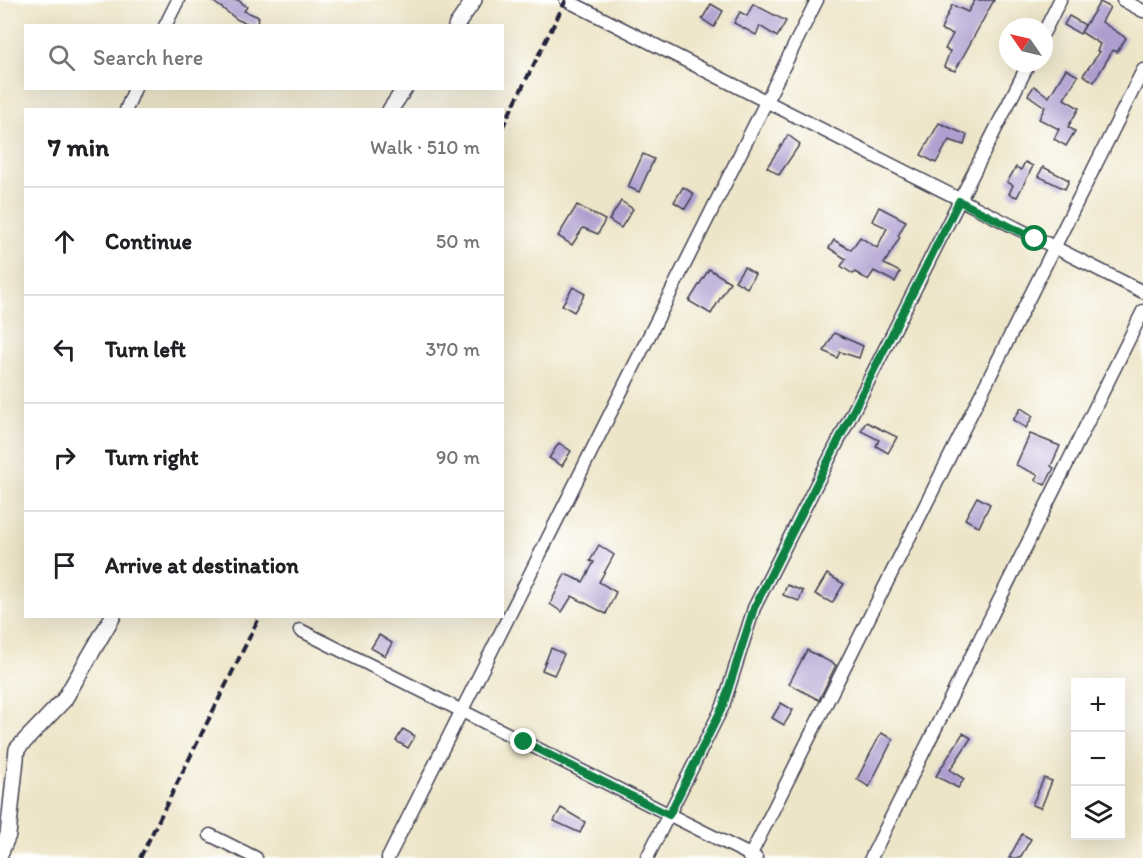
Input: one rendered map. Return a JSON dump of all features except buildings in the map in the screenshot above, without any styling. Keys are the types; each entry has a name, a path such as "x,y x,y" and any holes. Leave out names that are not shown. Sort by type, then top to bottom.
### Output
{"street":[{"path":"166,24 178,0"},
{"path":"457,24 474,0"},
{"path":"566,0 959,201 1143,292"},
{"path":"388,858 817,0"},
{"path":"1051,18 1060,0"},
{"path":"1124,0 1143,10"},
{"path":"300,630 752,857 1143,70"},
{"path":"647,858 723,706 754,608 1024,72"},
{"path":"127,108 134,90"},
{"path":"391,108 404,90"},
{"path":"870,858 1143,310"},
{"path":"0,854 8,835 17,749 64,700 112,618"},
{"path":"210,835 256,858"}],"railway":[{"path":"504,124 566,0"},
{"path":"140,858 259,618"}],"route":[{"path":"524,742 669,815 723,706 754,608 959,201 1035,239"}]}
